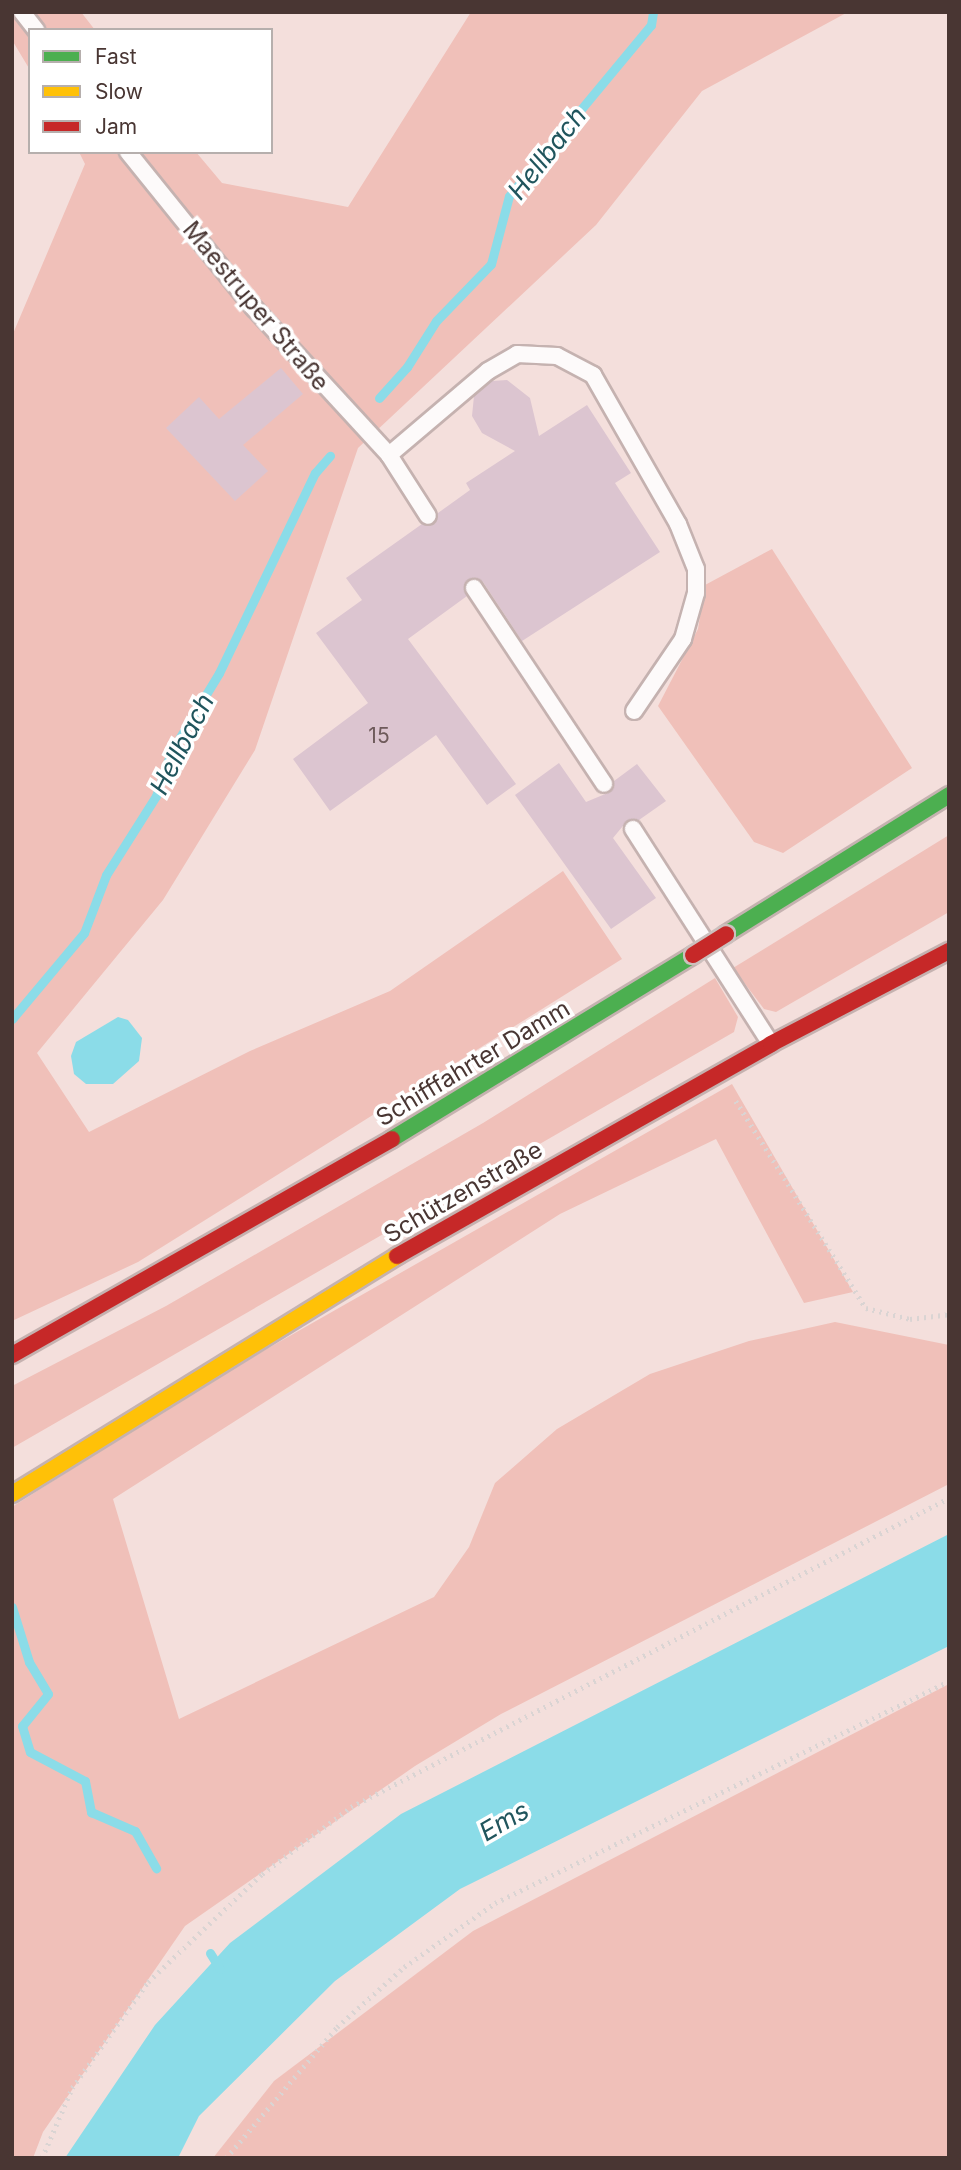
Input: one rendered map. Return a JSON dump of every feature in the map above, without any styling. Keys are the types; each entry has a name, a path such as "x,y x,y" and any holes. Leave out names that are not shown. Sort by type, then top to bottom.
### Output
{"main road":[{"name":"Schifffahrter Damm","path":"12,1355 384,1143 949,795"},
{"name":"Schützenstraße","path":"12,1494 206,1370 771,1044 949,951"}],"lane":[{"path":"22,12 34,28"},
{"name":"Maestruper Straße","path":"130,154 254,308 389,455 428,516"},
{"path":"389,455 488,371 517,354 557,356 593,375 678,524 696,569 696,593 682,639 634,711"},
{"path":"474,588 604,784"},
{"path":"633,829 771,1044"}],"path":[{"path":"722,1072 745,1119 866,1308 909,1319 949,1314"},
{"path":"43,2158 72,2088 148,1982 262,1874 351,1807 949,1497"},
{"path":"226,2158 337,2027 404,1967 495,1903 949,1681"}],"shaded area":[{"path":"12,12 81,12 93,28 28,28 28,67 12,40"},
{"path":"471,12 848,12 702,91 596,225 358,448 255,750 163,900 37,1053 89,1132 250,1051 390,991 563,871 622,959 138,1262 12,1321 12,336 85,164 80,154 198,154 222,183 348,207"},
{"path":"772,549 912,768 783,853 754,842 658,706 698,629 705,585"},
{"path":"949,835 949,912 776,1012 764,1009 733,968"},
{"path":"715,978 738,1017 734,1032 12,1448 12,1386 166,1306 483,1123"},
{"path":"732,1084 853,1292 804,1303 716,1139 560,1214 113,1499 179,1719 434,1597 469,1547 495,1483 557,1429 650,1374 749,1341 835,1322 949,1345 949,1484 501,1714 415,1766 185,1926 43,2132 33,2158 12,2158 12,1507 209,1382"},
{"path":"949,1684 949,2158 213,2158 274,2081 473,1931"}],"water":[{"path":"118,1017 128,1020 142,1038 139,1061 113,1084 86,1084 74,1074 71,1056 76,1042"},
{"name":"Ems","path":"949,1534 949,1646 460,1889 335,1981 199,2116 178,2158 65,2158 155,2025 230,1943 401,1814"}],"building":[{"path":"281,368 303,394 243,445 268,471 235,501 166,428 199,397 219,419"},
{"path":"507,380 530,398 539,436 587,405 631,473 615,483 660,552 522,641 483,582 468,580 467,596 408,639 516,784 487,805 436,735 330,811 293,759 368,703 316,633 362,600 346,578 422,524 434,524 438,513 470,490 466,483 515,451 482,433 472,416 474,396 492,381"},
{"path":"559,763 586,802 610,792 614,781 637,764 666,801 639,820 627,821 613,838 656,898 611,929 515,795"}],"waterway":[{"name":"Hellbach","path":"379,398 407,367 436,321 491,264 509,196 651,25 653,12"},
{"name":"Hellbach","path":"12,1019 84,933 106,875 156,796 171,752 219,673 315,473 330,456"},
{"name":"Hellbach","path":"12,1607 29,1662 48,1694 22,1726 30,1752 85,1781 91,1812 135,1831 156,1868"},
{"name":"Hellbach","path":"210,1953 220,1969"}],"traffic: fast":[{"path":"726,934 949,795"},
{"path":"392,1139 693,955"}],"traffic: slow":[{"path":"12,1494 397,1256"}],"traffic: jam":[{"path":"693,955 726,934"},
{"path":"397,1256 771,1044 949,951"},
{"path":"12,1355 392,1139"}]}
